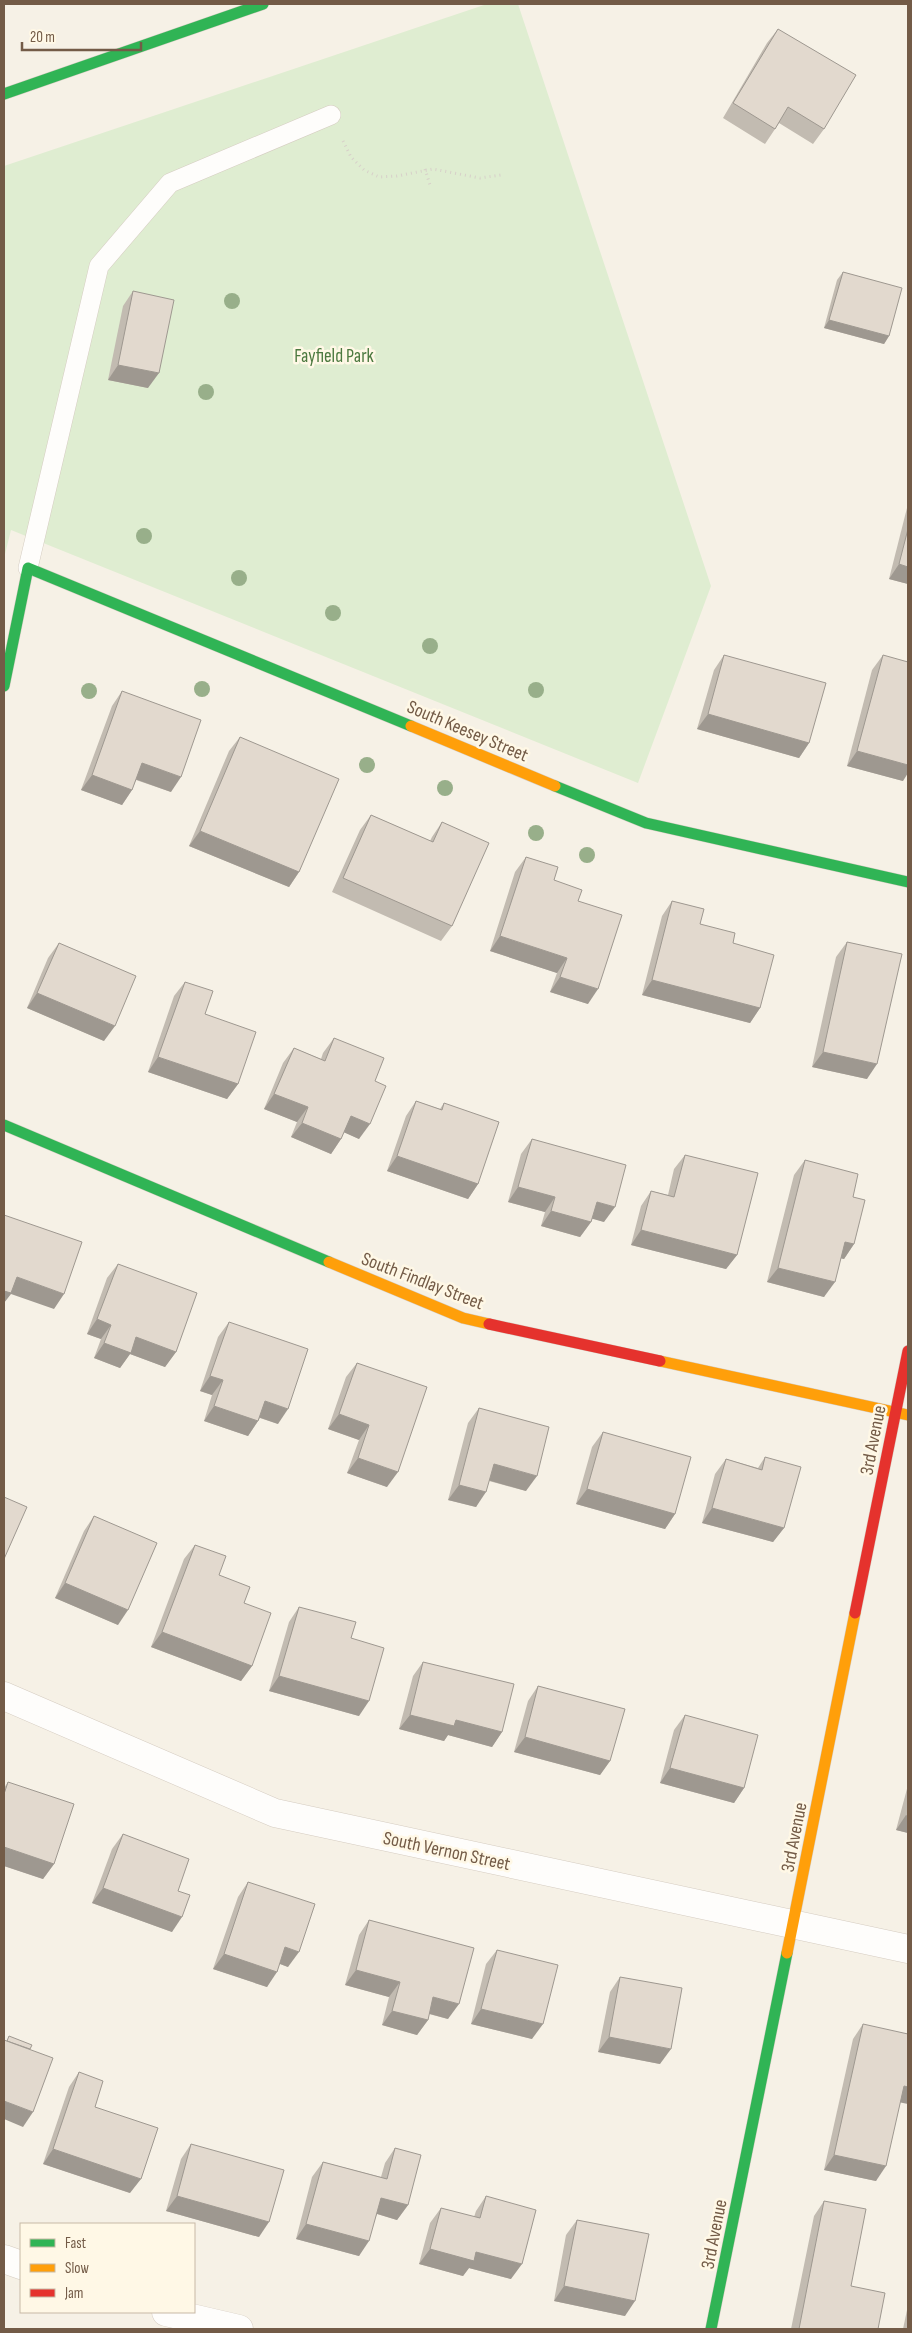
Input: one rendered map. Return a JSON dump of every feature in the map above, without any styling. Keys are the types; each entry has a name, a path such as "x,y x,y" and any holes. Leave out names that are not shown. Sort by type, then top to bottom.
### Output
{"main road":[{"path":"4,94 263,4"},
{"path":"4,686 28,568"},
{"name":"South Keesey Street","path":"28,568 646,824 908,882"},
{"name":"South Findlay Street","path":"4,1125 463,1318 908,1415"},
{"name":"3rd Avenue","path":"711,2329 908,1351"}],"street":[{"name":"South Vernon Street","path":"4,1696 275,1812 908,1949"},
{"path":"4,2259 20,2265"},
{"path":"170,2313 239,2329"}],"lane":[{"path":"28,568 99,266 170,183 332,115"}],"path":[{"path":"332,115 351,157 364,170 379,177 397,176 425,169 480,178 501,175"},
{"path":"425,169 430,185"}],"green space":[{"name":"Fayfield Park","path":"487,4 518,4 711,586 638,783 11,530 4,558 4,166"}],"building":[{"path":"778,29 856,75 824,129 788,107 775,129 733,103"},
{"path":"843,272 902,288 889,336 829,320"},
{"path":"133,291 174,300 159,373 118,365"},
{"path":"908,529 908,567 899,564"},
{"path":"724,655 826,683 809,743 708,714"},
{"path":"883,655 908,662 908,765 857,751"},
{"path":"122,691 201,720 181,777 142,763 132,790 92,775"},
{"path":"240,737 339,779 299,872 200,831"},
{"path":"371,815 433,842 442,822 489,843 452,926 343,878"},
{"path":"526,857 558,867 554,880 582,890 578,901 622,915 598,989 560,977 567,958 500,936"},
{"path":"672,901 704,909 700,924 735,933 733,943 774,955 760,1008 652,980"},
{"path":"847,942 902,954 877,1064 823,1052"},
{"path":"59,943 136,976 115,1026 37,993"},
{"path":"185,982 213,991 205,1014 256,1032 238,1084 158,1057"},
{"path":"334,1038 384,1058 375,1081 386,1086 370,1124 351,1116 341,1139 302,1123 308,1107 274,1094 294,1048 325,1061"},
{"path":"416,1101 442,1110 444,1103 499,1122 478,1184 397,1156"},
{"path":"532,1139 626,1165 615,1207 597,1202 591,1222 551,1211 555,1197 518,1187"},
{"path":"685,1155 758,1173 737,1255 641,1230 651,1191 674,1197"},
{"path":"805,1160 858,1174 853,1197 865,1200 854,1244 845,1242 835,1282 778,1268"},
{"path":"4,1215 82,1242 64,1294 17,1277 11,1293 4,1291"},
{"path":"118,1264 197,1293 176,1352 136,1337 131,1353 104,1343 111,1325 97,1319"},
{"path":"229,1322 308,1349 288,1409 265,1401 258,1421 214,1406 223,1380 210,1376"},
{"path":"357,1363 427,1387 398,1472 358,1458 369,1425 339,1414"},
{"path":"479,1408 549,1427 537,1476 494,1464 486,1492 459,1485"},
{"path":"603,1432 691,1457 675,1514 587,1489"},
{"path":"765,1457 801,1467 784,1528 712,1508 726,1459 762,1470"},
{"path":"4,1497 27,1507 4,1559"},
{"path":"94,1516 157,1543 128,1610 65,1583"},
{"path":"195,1545 226,1556 219,1575 250,1587 244,1603 271,1613 252,1666 162,1632"},
{"path":"299,1607 356,1622 351,1638 384,1648 369,1701 279,1676"},
{"path":"423,1662 514,1684 502,1732 456,1720 454,1726 410,1715"},
{"path":"538,1686 625,1709 610,1761 525,1737"},
{"path":"685,1715 758,1735 744,1788 670,1768"},
{"path":"8,1782 74,1804 54,1864 4,1847 4,1794"},
{"path":"123,1834 189,1859 178,1891 190,1895 182,1917 103,1888"},
{"path":"248,1882 315,1904 299,1952 285,1947 277,1972 224,1954"},
{"path":"369,1920 474,1948 459,2004 433,1997 428,2020 392,2011 400,1982 356,1970"},
{"path":"497,1950 558,1965 543,2024 481,2009"},
{"path":"620,1977 682,1988 671,2049 609,2037"},
{"path":"863,2024 908,2034 908,2087 904,2086 886,2166 834,2155"},
{"path":"9,2036 32,2045 30,2049 7,2041"},
{"path":"4,2040 53,2058 33,2112 4,2101"},
{"path":"79,2072 103,2081 95,2107 158,2128 141,2179 53,2149"},
{"path":"191,2144 284,2170 269,2222 177,2196"},
{"path":"395,2148 421,2155 408,2205 381,2198 369,2241 306,2224 323,2162 387,2179"},
{"path":"486,2196 536,2210 522,2264 476,2252 474,2261 430,2249 441,2208 480,2218"},
{"path":"824,2201 866,2209 851,2286 885,2293 878,2329 799,2329"},
{"path":"577,2220 649,2234 635,2301 564,2286"}],"traffic: fast":[{"path":"4,94 263,4"},
{"path":"4,686 28,568 411,726"},
{"path":"555,786 646,823 908,882"},
{"path":"4,1125 329,1262"},
{"path":"711,2329 787,1953"}],"traffic: slow":[{"path":"411,726 555,786"},
{"path":"329,1262 463,1318 489,1324"},
{"path":"660,1361 908,1415"},
{"path":"787,1953 855,1613"}],"traffic: jam":[{"path":"489,1324 660,1361"},
{"path":"855,1613 908,1351"}]}
